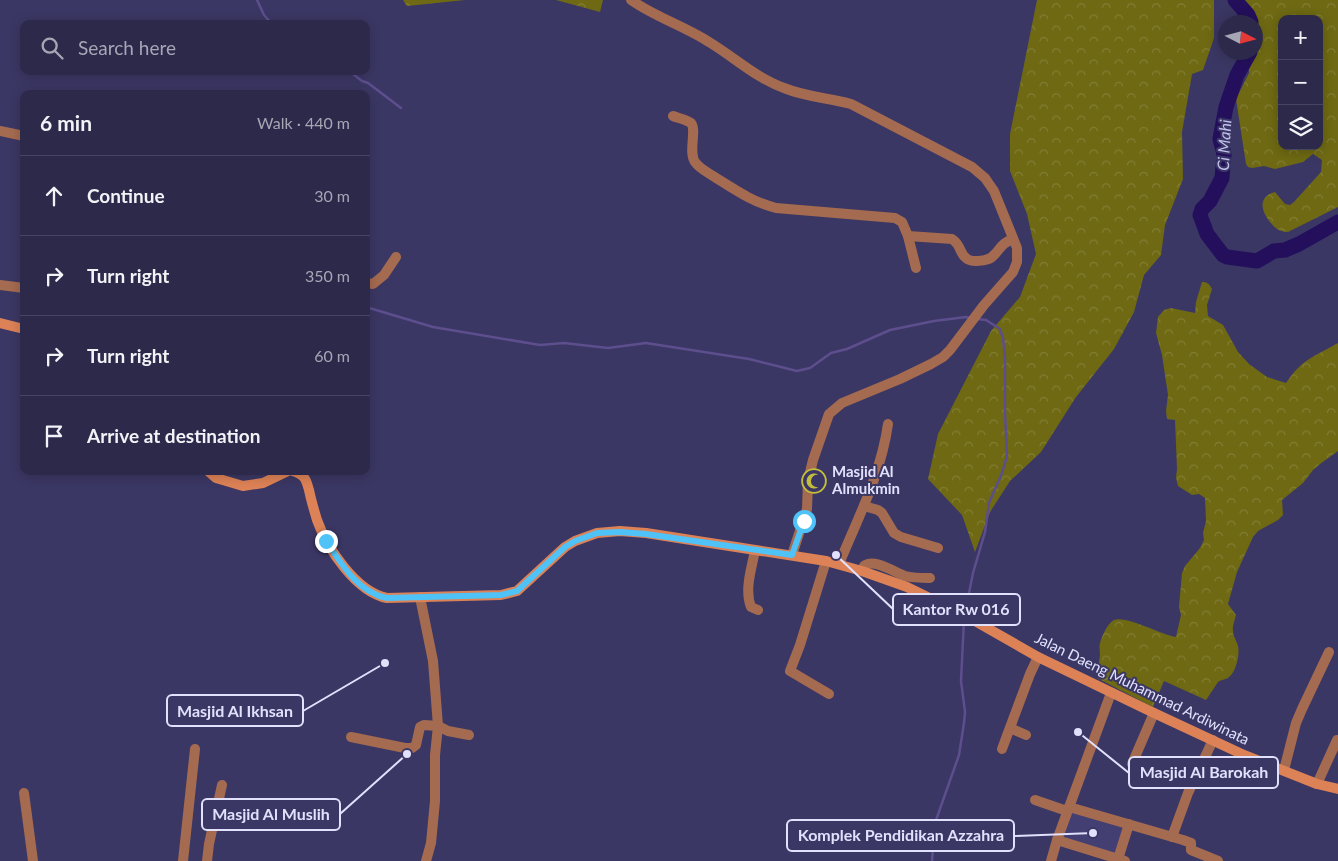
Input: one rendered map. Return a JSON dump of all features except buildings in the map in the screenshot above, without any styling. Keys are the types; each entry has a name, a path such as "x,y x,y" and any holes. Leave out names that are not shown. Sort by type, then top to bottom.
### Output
{"main road":[{"path":"0,323 20,328"},
{"path":"213,475 216,478 243,486 263,483 280,475"},
{"name":"Jalan Daeng Muhammad Ardiwinata","path":"302,475 305,479 326,541 348,572 369,591 379,596 387,598 501,595 517,591 565,547 597,533 646,534 826,561 907,587 1111,693 1244,755 1317,784 1338,789"}],"street":[{"path":"631,0 707,40 761,77 782,88 800,94 851,104 972,167 985,178 994,191 1017,248 1017,262 1013,272 943,357 932,364 842,403 829,414 813,460 808,481 807,510 792,555"},
{"path":"673,116 690,122 693,126 692,151 694,160 700,167 744,196 776,208 895,218 902,222 908,236 916,268"},
{"path":"0,131 20,135"},
{"path":"908,236 952,239 958,243 964,258 972,262 991,258 1004,242 1013,239"},
{"path":"370,284 373,284 384,275 396,257"},
{"path":"0,285 20,288"},
{"path":"839,564 877,472 888,424"},
{"path":"864,506 882,513 890,528 901,537 938,548"},
{"path":"756,550 748,589 748,600 751,607 758,610"},
{"path":"826,561 790,671 829,694"},
{"path":"862,571 864,566 869,563 906,576 930,578"},
{"path":"420,597 433,661 438,726 435,801 431,843 426,861"},
{"path":"1284,770 1296,723 1329,652"},
{"path":"1002,749 1038,656"},
{"path":"1051,861 1111,693"},
{"path":"1132,764 1154,713"},
{"path":"351,737 412,748 416,745 420,727 424,725 438,726 448,731 470,735"},
{"path":"1010,728 1026,735"},
{"path":"1172,837 1188,793 1213,740"},
{"path":"1317,784 1338,740"},
{"path":"183,861 196,749"},
{"path":"206,861 222,785"},
{"path":"24,793 32,861"},
{"path":"1035,800 1129,824 1191,843 1191,850 1218,861"},
{"path":"1057,840 1121,860 1129,824"}],"shaded area":[{"path":"1070,809 1128,825 1118,858 1059,840"}],"green space":[{"path":"403,0 465,0 407,6"},
{"path":"556,0 603,0 600,12"},
{"path":"1037,0 1214,0 1214,38 1203,70 1192,74 1182,132 1183,179 1165,225 1161,255 1144,275 1134,312 1114,349 1076,397 1041,452 1010,481 990,512 975,552 962,515 928,479 938,434 991,331 1020,297 1036,254 1027,214 1010,171 1010,134"},
{"path":"1242,0 1338,0 1338,207 1288,232 1277,229 1267,218 1263,208 1264,199 1269,194 1275,192 1285,204 1290,205 1321,172 1322,160 1313,154 1303,162 1275,169 1264,166 1252,168 1246,164 1236,99 1249,73 1249,60 1263,60 1263,15 1251,15"},
{"path":"1202,282 1206,282 1212,289 1207,305 1208,316 1223,325 1238,352 1249,364 1267,377 1286,383 1305,362 1338,343 1338,451 1313,470 1303,483 1282,500 1283,515 1278,520 1258,531 1253,537 1237,572 1228,604 1236,615 1233,629 1238,654 1234,671 1228,678 1218,682 1206,700 1164,681 1153,707 1097,678 1100,644 1109,624 1114,620 1120,619 1176,637 1181,615 1179,607 1182,573 1204,540 1203,533 1206,521 1205,498 1199,494 1192,495 1178,486 1176,478 1175,420 1167,419 1168,395 1162,355 1156,333 1158,317 1164,310 1171,308 1195,313"}],"waterway":[{"path":"257,0 268,20"},
{"name":"Ci Mahi","path":"1235,0 1248,15"},
{"name":"Ci Mahi","path":"1245,60 1237,75 1226,107 1220,139 1224,154 1222,178 1200,215 1207,234 1223,255 1257,261 1274,251 1285,250 1299,244 1338,222"},
{"path":"354,75 401,108"},
{"path":"370,308 433,327 540,345 564,343 608,348 646,343 749,359 797,371 810,368 831,353 847,349 890,330 934,321 970,318"},
{"path":"966,608 973,573 985,532 989,503 1007,456 1003,338 1000,329 986,320 978,319"},
{"path":"932,861 935,823 959,755 964,723 965,712 961,681 964,620"}],"place":[{"name":"Masjid Al Almukmin","path":"814,481"},
{"name":"Kantor Rw 016","path":"836,555"},
{"name":"Masjid Al Ikhsan","path":"385,663"},
{"name":"Masjid Al Barokah","path":"1078,732"},
{"name":"Masjid Al Muslih","path":"407,754"},
{"name":"Komplek Pendidikan Azzahra","path":"1093,833"}],"route":[{"path":"326,541 348,572 369,591 379,596 387,598 501,595 517,591 565,547 597,533 646,534 792,555 804,521"}]}
